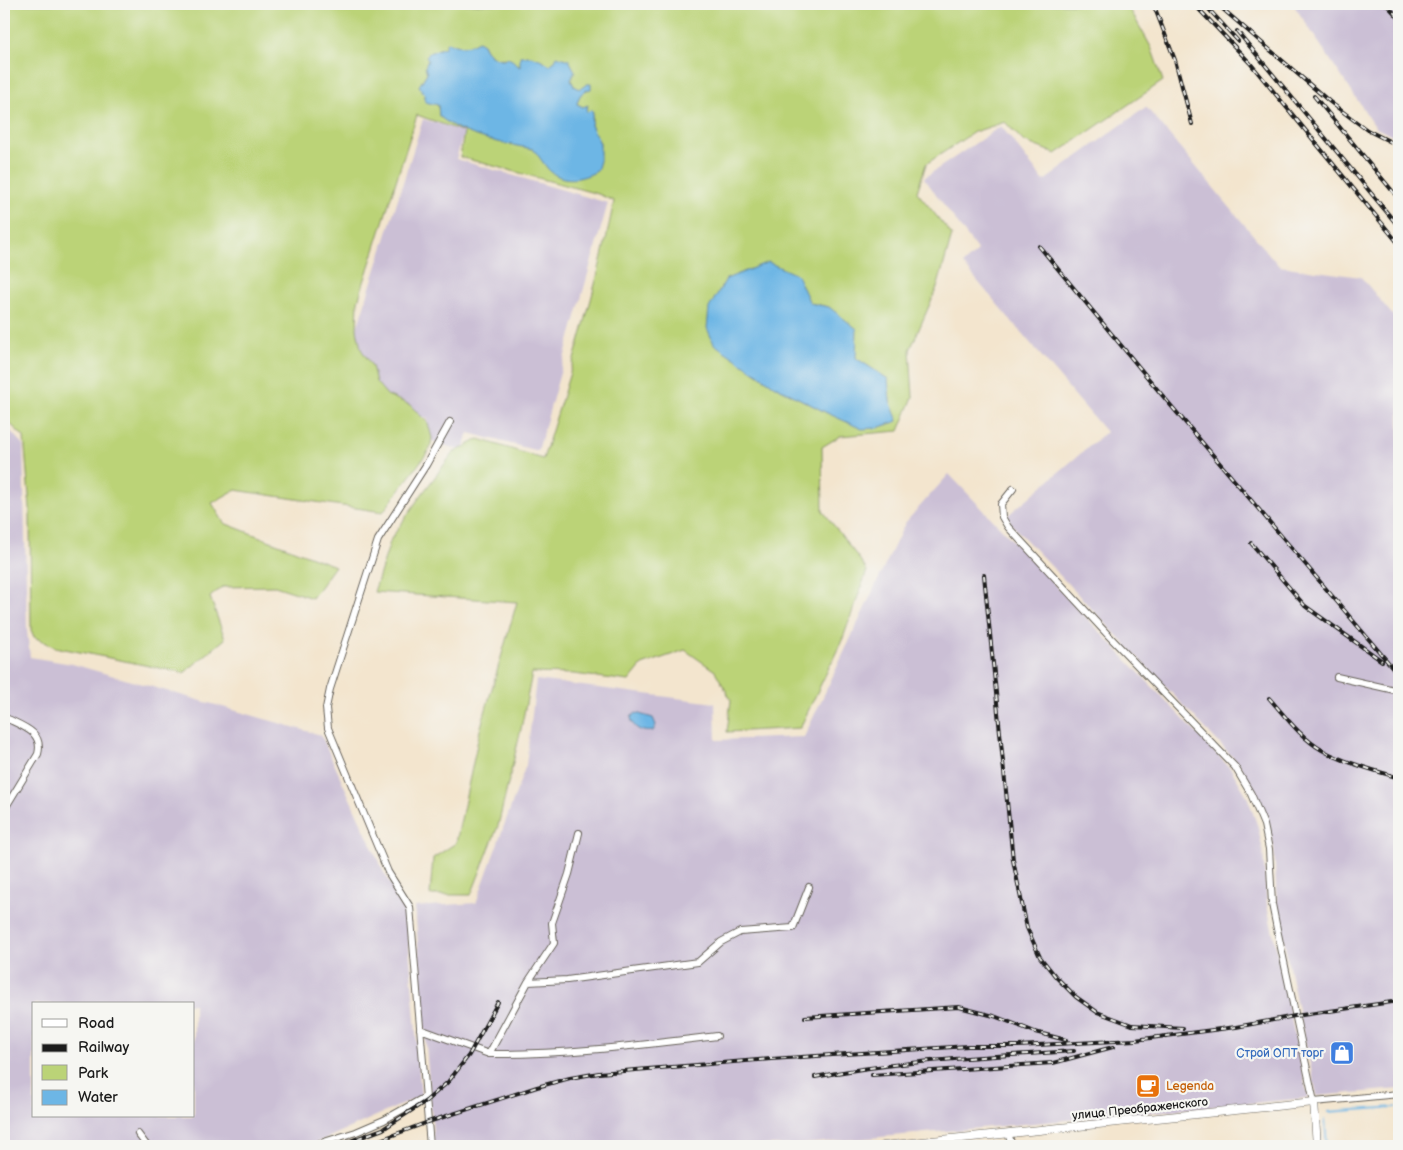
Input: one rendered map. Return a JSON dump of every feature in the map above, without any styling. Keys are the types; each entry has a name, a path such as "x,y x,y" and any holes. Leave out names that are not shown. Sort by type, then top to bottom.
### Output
{"street":[{"path":"430,1146 410,907 388,872 328,728 326,708 347,632 378,540 426,465 450,422"},
{"path":"1013,489 1001,504 1002,517 1008,527 1108,635 1235,766 1251,794 1266,833 1274,912 1314,1102 1318,1145"},
{"path":"1337,678 1399,691"},
{"path":"4,717 36,734 40,746 38,754 4,810"},
{"path":"489,1054 528,982 554,943 552,923 569,874 579,833"},
{"path":"528,982 567,980 698,962 721,942 740,932 793,928 808,887"},
{"path":"420,1029 489,1054 575,1052 717,1036"},
{"name":"улица Преображенского","path":"883,1146 1399,1094"},
{"path":"311,1146 384,1120 425,1097"},
{"path":"1008,1133 1012,1146"},
{"path":"138,1134 147,1146"}],"shaded area":[{"path":"1293,4 1399,4 1399,139 1376,128"},
{"path":"1146,107 1279,266 1361,277 1399,323 1399,1089 1317,1096 1277,904 1274,848 1269,824 1256,792 1239,764 1011,524 1007,516 1106,432 963,264 978,251 924,178 1001,126 1044,181"},
{"path":"423,119 464,132 456,159 608,203 538,451 469,433 462,451 423,438 428,419 338,389"},
{"path":"4,424 23,445 27,631 30,657 72,664 321,735 384,873 406,908 421,1096 309,1146 4,1146"},
{"path":"949,474 1231,769 1247,796 1258,827 1263,851 1267,905 1308,1098 793,1145 434,1146 415,907 476,903 526,765 536,680 715,703 716,740 804,737 905,523"}],"green space":[{"path":"4,4 1127,4 1151,47 1163,81 1056,154 1023,141 1005,122 974,132 926,164 917,192 952,235 938,285 910,350 913,397 899,431 840,436 822,447 823,511 867,571 843,638 800,728 727,732 731,700 715,671 685,650 642,665 629,681 574,674 532,673 498,826 471,895 430,895 433,858 456,843 480,730 517,602 374,592 391,539 453,453 479,439 543,459 591,299 614,201 598,194 460,157 464,132 417,115 358,301 357,329 361,349 372,366 376,382 387,395 410,405 428,423 432,438 430,449 383,512 235,490 212,503 224,523 335,566 312,598 275,586 222,587 210,597 225,639 184,673 55,647 34,637 31,630 30,508 24,437 4,418","holes":["447,42 461,46 483,44 493,56 508,58 520,67 526,55 544,61 549,65 554,62 572,75 571,80 574,86 583,91 577,104 583,107 588,106 586,110 588,113 593,112 591,125 600,144 541,158 533,149 492,140 444,120 439,116 438,105 425,99 422,81 427,73 429,53 445,47","810,303 829,307 856,358 888,379 890,401 897,421 827,413 775,386 747,367"]}],"water":[{"path":"478,41 483,44 492,56 502,59 509,58 520,67 520,56 543,60 549,65 554,62 557,56 569,60 575,71 571,80 574,86 580,89 587,84 591,84 591,89 581,94 577,104 583,107 588,105 586,110 588,112 591,109 593,112 591,125 600,143 600,161 597,171 579,178 560,177 548,169 533,149 483,138 459,129 439,116 438,105 425,102 425,95 419,86 427,73 425,67 428,60 426,56 445,47 447,42 463,46"},
{"path":"768,262 797,275 810,303 829,307 857,329 856,358 888,379 890,401 898,421 877,428 862,429 775,386 714,344 707,328 709,308 726,279"},
{"path":"636,713 653,718 656,725 653,731 642,731 633,725 631,717"}],"waterway":[{"path":"1328,1112 1396,1107"},
{"path":"1325,1120 1327,1146"}],"railway":[{"path":"1194,4 1250,63 1399,244"},
{"path":"1204,4 1238,41"},
{"path":"1217,4 1330,102 1367,130 1399,146"},
{"path":"1386,4 1399,18"},
{"path":"1154,6 1175,60 1192,124"},
{"path":"1237,31 1399,227"},
{"path":"1314,96 1399,199"},
{"path":"1039,246 1162,395 1399,675"},
{"path":"1251,543 1305,606 1382,661"},
{"path":"984,575 1013,860 1027,928 1040,957 1056,977 1076,997 1097,1012 1132,1025 1183,1028"},
{"path":"1269,698 1300,733 1322,750 1350,762 1399,778"},
{"path":"364,1146 428,1122 537,1087 570,1078 599,1073 968,1046 1018,1046 1135,1040 1236,1027 1295,1016 1399,1001"},
{"path":"337,1146 383,1129 426,1101 448,1082 469,1055 498,1002"},
{"path":"805,1017 959,1007 994,1016 1035,1032 1066,1040"},
{"path":"872,1075 1053,1063 1113,1047"},
{"path":"815,1077 911,1063 1074,1051"}],"place":[{"name":"Строй ОПТ торг","path":"1342,1053"},
{"name":"Legenda","path":"1148,1086"}]}
